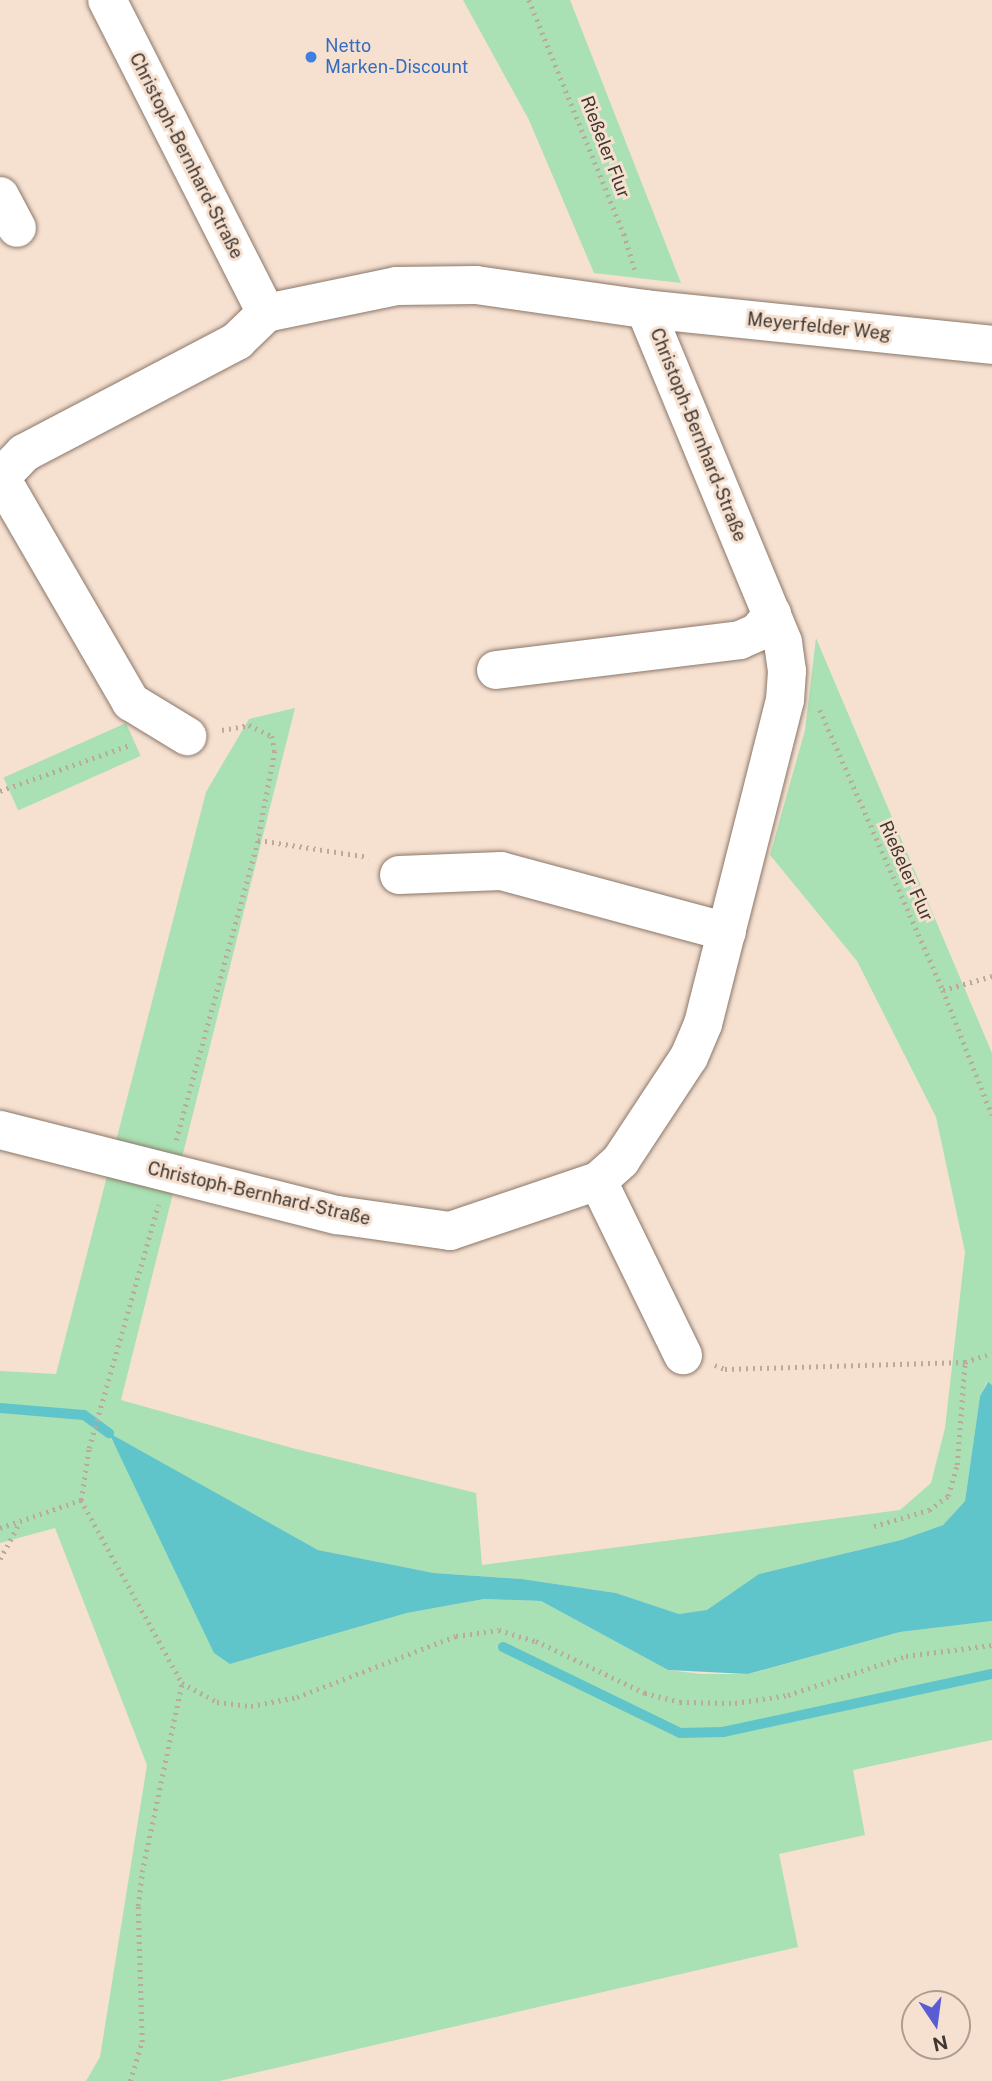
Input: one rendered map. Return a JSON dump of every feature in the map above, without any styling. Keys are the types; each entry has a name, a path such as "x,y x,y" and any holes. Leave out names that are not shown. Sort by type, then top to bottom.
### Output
{"street":[{"name":"Christoph-Bernhard-Straße","path":"0,1129 337,1215 450,1231 598,1181 621,1160 689,1057 703,1024 785,700 783,642 645,309 476,285 396,286 266,313 107,0"},
{"name":"Meyerfelder Weg","path":"645,309 992,345"},
{"path":"187,736 131,702 0,478 24,453 237,341 266,313"},
{"path":"496,670 740,640 758,632 772,614"},
{"path":"399,875 502,871 727,932"},
{"path":"598,1181 683,1355"}],"path":[{"name":"Rießeler Flur","path":"528,0 624,234 645,309"},
{"name":"Rießeler Flur","path":"814,698 943,990 992,1115"},
{"path":"0,791 137,742 250,724 272,736 275,751 258,840 89,1448 81,1500 183,1683 217,1702 251,1706 297,1697 456,1636 499,1630 536,1641 645,1693 680,1702 735,1703 788,1695 906,1656 992,1645"},
{"path":"258,840 377,858 399,875"},
{"path":"943,990 992,976"},
{"path":"683,1355 726,1368 965,1362 992,1353"},
{"path":"874,1526 929,1510 947,1496 957,1465 965,1362"},
{"path":"0,1528 81,1500"},
{"path":"0,1559 20,1521"},
{"path":"130,2081 142,2042 138,1906 142,1872 183,1683"}],"green space":[{"path":"463,0 570,0 681,283 594,273 529,120"},
{"path":"816,638 992,1053 992,1385 987,1382 980,1396 965,1501 943,1525 901,1540 759,1574 707,1611 679,1614 616,1593 522,1579 434,1573 318,1550 109,1434 230,1664 407,1613 484,1599 541,1601 668,1670 701,1674 749,1674 900,1632 992,1621 992,1740 853,1770 865,1835 779,1854 798,1947 219,2081 86,2081 100,2057 147,1765 55,1528 0,1543 0,1371 56,1374 206,792 249,719 295,708 121,1400 292,1448 476,1493 482,1565 900,1510 931,1483 945,1428 965,1252 936,1117 857,961 770,855 805,730"},
{"path":"126,723 141,756 18,810 4,778"}],"water":[{"path":"988,1382 992,1385 992,1621 900,1632 748,1674 668,1670 541,1601 484,1599 407,1613 230,1664 214,1653 109,1433 318,1550 434,1573 522,1579 616,1593 679,1614 707,1610 759,1574 901,1540 943,1525 965,1501 980,1396"}],"waterway":[{"path":"0,1408 84,1415 109,1433"},
{"path":"503,1647 680,1733 723,1732 992,1674"}],"place":[{"name":"Netto Marken-Discount","path":"311,57"}]}
